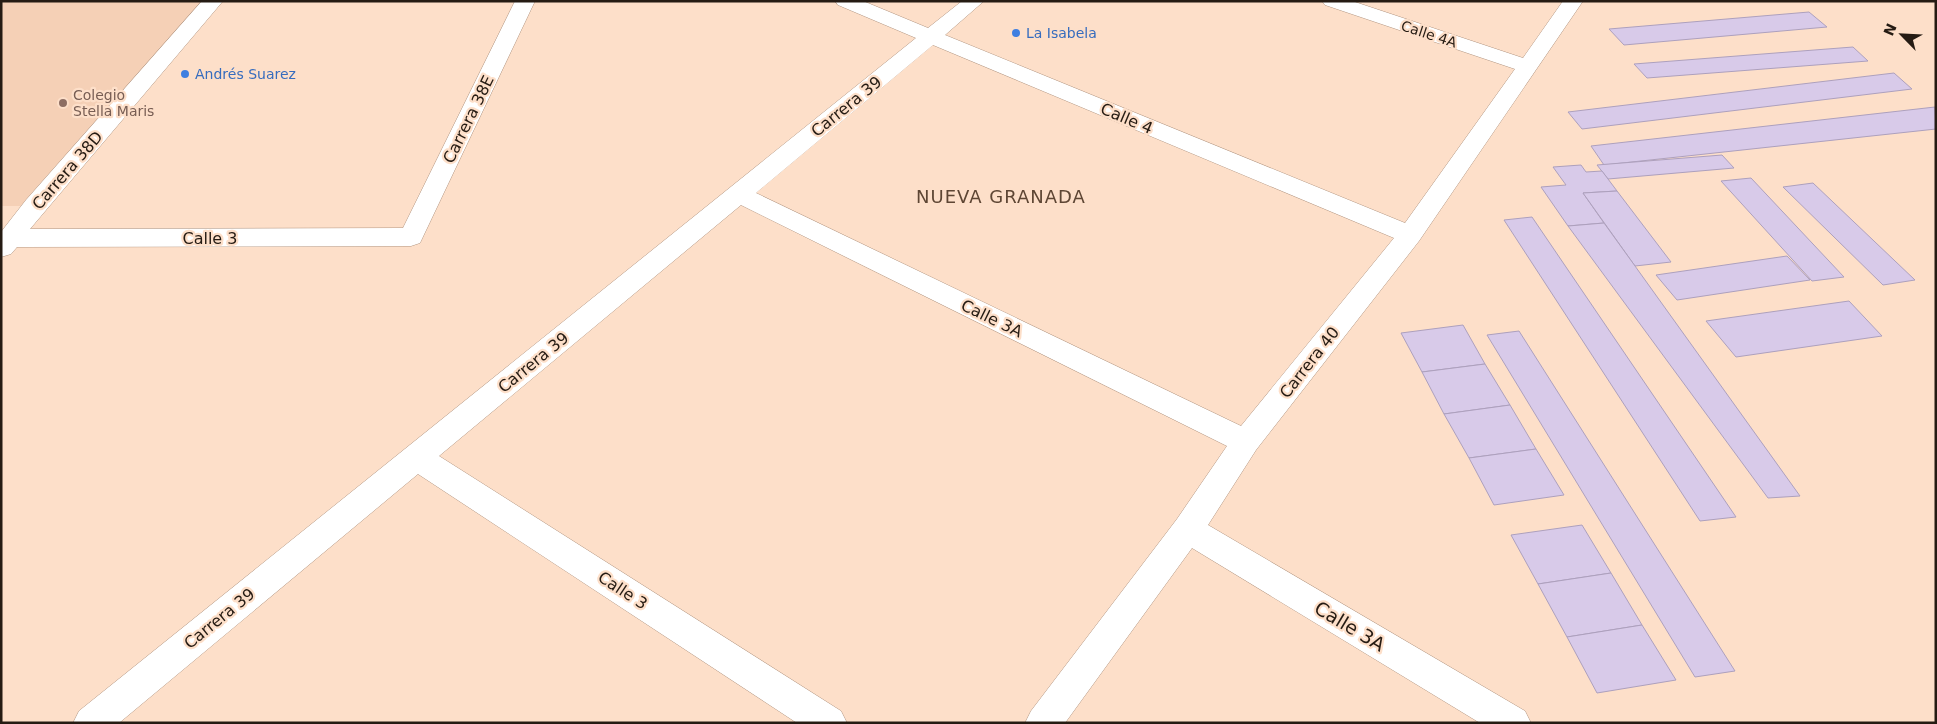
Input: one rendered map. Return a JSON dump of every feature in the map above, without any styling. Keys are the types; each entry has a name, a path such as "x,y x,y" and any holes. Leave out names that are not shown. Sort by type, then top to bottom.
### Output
{"street":[{"name":"Carrera 38D","path":"5,244 35,206 213,1"},
{"name":"Carrera 38E","path":"411,237 525,1"},
{"name":"Calle 4","path":"845,1 1410,235"},
{"name":"Carrera 39","path":"91,723 974,1"},
{"name":"Calle 4A","path":"1332,1 1527,66"},
{"name":"Carrera 40","path":"1043,723 1188,529 1246,442 1410,235 1573,1"},
{"name":"Calle 3A","path":"738,194 1246,442"},
{"name":"Calle 3","path":"5,244 411,237"},
{"name":"Calle 3","path":"416,457 829,723"},
{"name":"Calle 3A","path":"1188,529 1513,723"}],"shaded area":[{"name":"Colegio Stella Maris","path":"1,1 213,1 35,206 1,206"}],"building":[{"path":"1809,12 1827,27 1624,45 1609,29"},
{"path":"1853,47 1868,61 1647,78 1634,64"},
{"path":"1894,73 1912,89 1582,129 1568,112"},
{"path":"1935,107 1936,129 1604,165 1591,146"},
{"path":"1722,155 1734,168 1608,179 1597,165"},
{"path":"1581,165 1586,172 1602,171 1617,191 1583,193 1604,223 1568,226 1541,187 1566,185 1553,167"},
{"path":"1751,178 1844,277 1812,281 1721,181"},
{"path":"1813,183 1915,280 1883,285 1783,187"},
{"path":"1617,191 1671,262 1635,266 1583,193"},
{"path":"1532,217 1736,517 1700,521 1504,220"},
{"path":"1604,223 1800,496 1768,498 1568,226"},
{"path":"1787,256 1810,280 1677,300 1656,275"},
{"path":"1849,301 1882,336 1736,357 1706,321"},
{"path":"1463,325 1485,364 1422,372 1401,333"},
{"path":"1519,331 1735,671 1695,677 1487,335"},
{"path":"1485,364 1510,405 1444,414 1422,372"},
{"path":"1510,405 1536,449 1469,458 1444,414"},
{"path":"1536,449 1564,495 1494,505 1469,458"},
{"path":"1582,525 1611,573 1538,584 1511,535"},
{"path":"1611,573 1642,625 1567,637 1538,584"},
{"path":"1642,625 1676,680 1597,693 1567,637"}],"place":[{"name":"La Isabela","path":"1016,33"},
{"name":"Andrés Suarez","path":"185,74"},
{"name":"Colegio Stella Maris","path":"63,103"}],"district":[{"name":"NUEVA GRANADA","path":"1001,197"}]}
